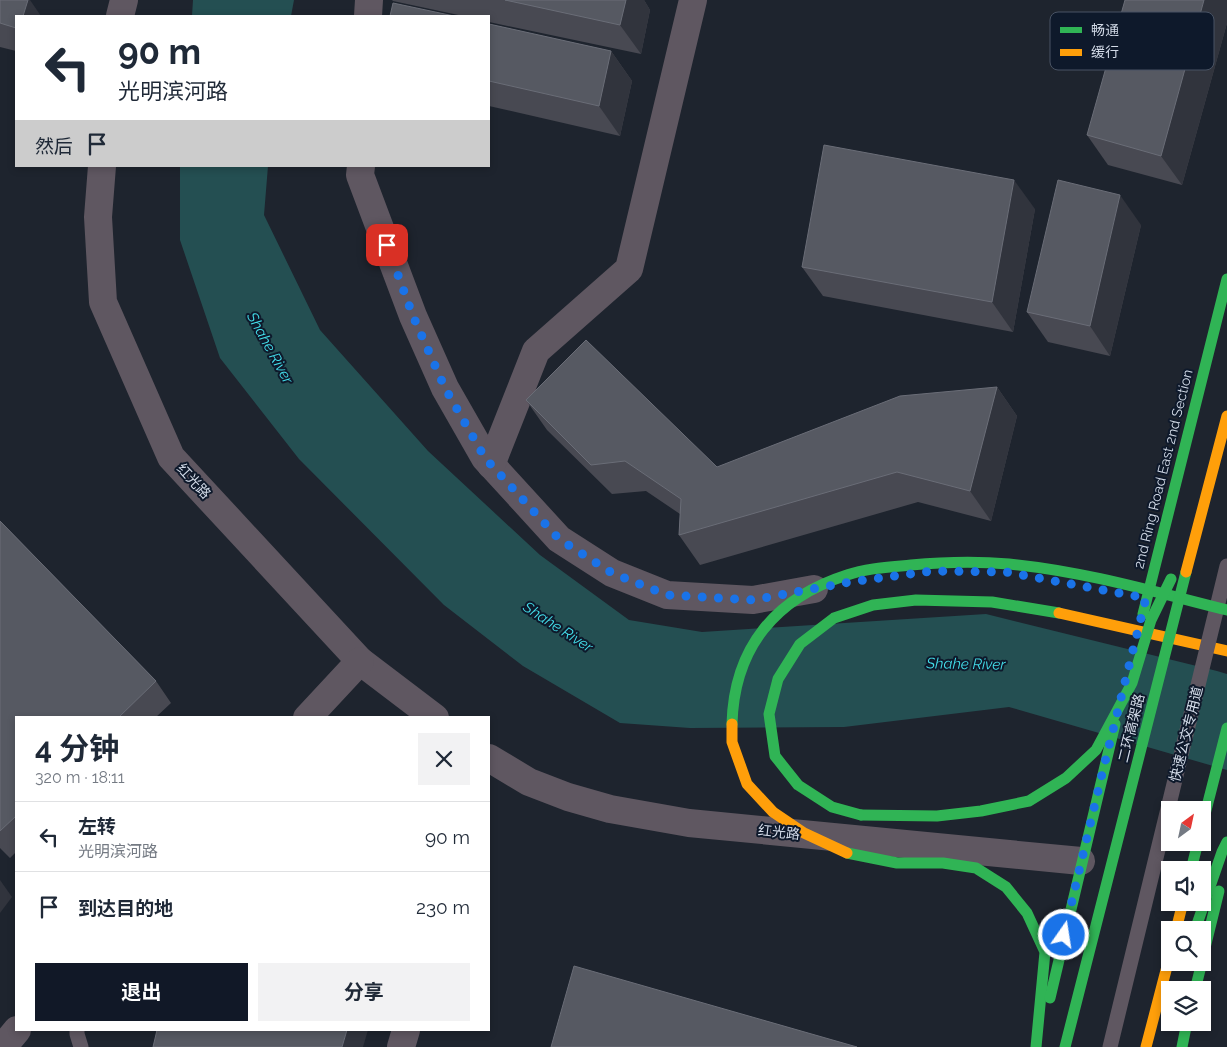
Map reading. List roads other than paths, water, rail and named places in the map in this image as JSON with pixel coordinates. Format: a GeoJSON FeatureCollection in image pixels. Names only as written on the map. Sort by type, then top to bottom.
{"type":"FeatureCollection","features":[{"type":"Feature","properties":{"kind":"main road","name":"2nd Ring Road East 2nd Section"},"geometry":{"type":"LineString","coordinates":[[1037,1047],[1103,770],[1227,278]]}},
{"type":"Feature","properties":{"kind":"main road","name":"二环高架路"},"geometry":{"type":"LineString","coordinates":[[1065,1047],[1227,416]]}},
{"type":"Feature","properties":{"kind":"main road"},"geometry":{"type":"LineString","coordinates":[[1197,528],[1151,620],[1149,629],[1146,638],[1132,683],[1096,750],[1066,778],[1029,801],[981,811],[937,816],[861,815],[832,806],[798,786],[775,756],[769,714],[778,680],[800,644],[834,618],[872,605],[916,600],[992,602],[1073,616],[1140,632],[1150,634],[1179,640],[1227,651]]}},
{"type":"Feature","properties":{"kind":"main road"},"geometry":{"type":"LineString","coordinates":[[1037,1047],[1045,952],[1027,913],[1006,887],[976,868],[943,863],[897,863],[847,853],[804,833],[772,812],[747,784],[732,742],[733,703],[745,659],[769,620],[789,603],[813,588],[849,574],[891,567],[944,562],[1009,564],[1097,578],[1227,610]]}},
{"type":"Feature","properties":{"kind":"main road"},"geometry":{"type":"LineString","coordinates":[[1208,801],[1227,728]]}},
{"type":"Feature","properties":{"kind":"main road"},"geometry":{"type":"LineString","coordinates":[[1198,921],[1227,842]]}},
{"type":"Feature","properties":{"kind":"main road"},"geometry":{"type":"LineString","coordinates":[[1211,925],[1227,859]]}},
{"type":"Feature","properties":{"kind":"main road"},"geometry":{"type":"LineString","coordinates":[[1146,1047],[1166,971]]}},
{"type":"Feature","properties":{"kind":"main road"},"geometry":{"type":"LineString","coordinates":[[1151,1028],[1177,971]]}},
{"type":"Feature","properties":{"kind":"main road"},"geometry":{"type":"LineString","coordinates":[[1182,1047],[1186,1031]]}},
{"type":"Feature","properties":{"kind":"street"},"geometry":{"type":"LineString","coordinates":[[120,15],[124,0]]}},
{"type":"Feature","properties":{"kind":"street"},"geometry":{"type":"LineString","coordinates":[[368,15],[369,0]]}},
{"type":"Feature","properties":{"kind":"street"},"geometry":{"type":"LineString","coordinates":[[491,465],[536,351],[629,269],[693,0]]}},
{"type":"Feature","properties":{"kind":"street","name":"红光路"},"geometry":{"type":"LineString","coordinates":[[102,167],[98,217],[103,302],[171,457],[360,661],[432,716]]}},
{"type":"Feature","properties":{"kind":"street"},"geometry":{"type":"LineString","coordinates":[[361,167],[360,175],[410,307],[445,388],[485,458],[559,539],[612,573],[667,595],[753,600],[850,582],[942,571],[1006,572],[1145,606]]}},
{"type":"Feature","properties":{"kind":"street"},"geometry":{"type":"LineString","coordinates":[[309,716],[360,661]]}},
{"type":"Feature","properties":{"kind":"street","name":"红光路"},"geometry":{"type":"LineString","coordinates":[[490,759],[528,782],[568,797],[610,809],[689,823],[1081,861]]}},
{"type":"Feature","properties":{"kind":"street"},"geometry":{"type":"LineString","coordinates":[[3,1047],[15,1031]]}},
{"type":"Feature","properties":{"kind":"street"},"geometry":{"type":"LineString","coordinates":[[401,1047],[406,1031]]}},
{"type":"Feature","properties":{"kind":"lane","name":"快速公交专用道"},"geometry":{"type":"LineString","coordinates":[[1110,1047],[1227,566]]}},
{"type":"Feature","properties":{"kind":"lane"},"geometry":{"type":"LineString","coordinates":[[77,1031],[81,1047]]}},
{"type":"Feature","properties":{"kind":"water"},"geometry":{"type":"Polygon","coordinates":[[[193,0],[294,0],[291,15],[192,15],[193,0]]]}},
{"type":"Feature","properties":{"kind":"water","name":"Shahe River"},"geometry":{"type":"Polygon","coordinates":[[[180,167],[268,167],[264,215],[320,330],[428,451],[540,555],[629,620],[702,632],[986,614],[1217,671],[1227,674],[1227,770],[1009,707],[844,727],[690,728],[620,723],[523,666],[444,605],[299,459],[220,358],[180,240],[180,167]]]}}]}
